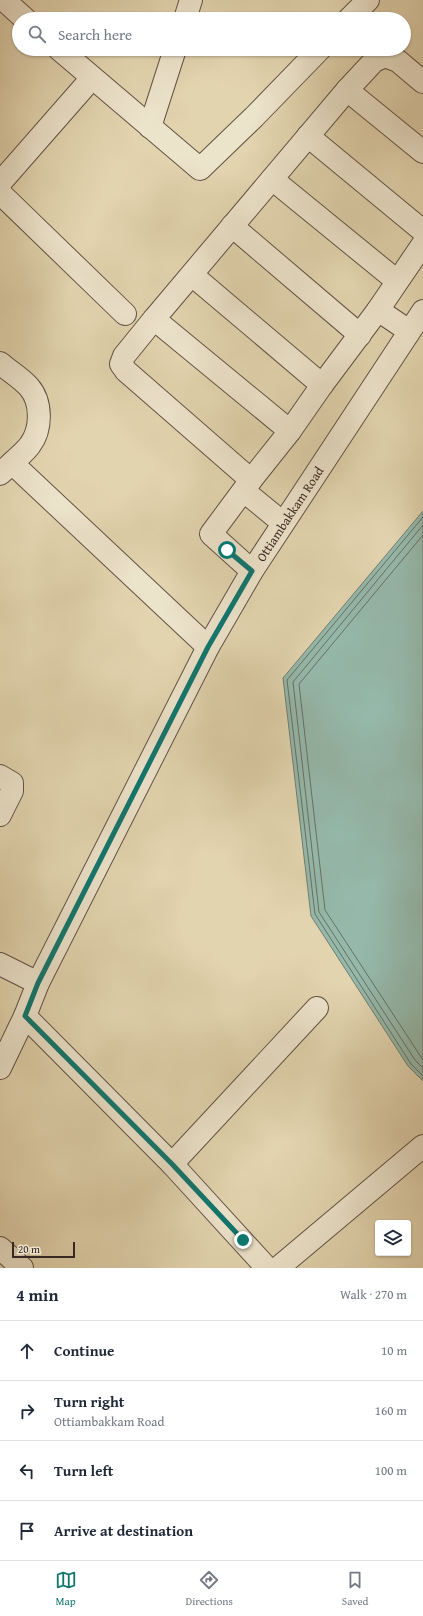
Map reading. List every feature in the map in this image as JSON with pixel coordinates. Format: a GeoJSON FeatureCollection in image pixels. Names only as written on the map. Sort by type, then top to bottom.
{"type":"FeatureCollection","features":[{"type":"Feature","properties":{"kind":"street"},"geometry":{"type":"LineString","coordinates":[[4,0],[17,12]]}},
{"type":"Feature","properties":{"kind":"street"},"geometry":{"type":"LineString","coordinates":[[187,12],[191,0]]}},
{"type":"Feature","properties":{"kind":"street"},"geometry":{"type":"LineString","coordinates":[[356,12],[368,0]]}},
{"type":"Feature","properties":{"kind":"street"},"geometry":{"type":"LineString","coordinates":[[67,56],[200,169],[254,117],[313,56]]}},
{"type":"Feature","properties":{"kind":"street"},"geometry":{"type":"LineString","coordinates":[[150,127],[173,56]]}},
{"type":"Feature","properties":{"kind":"street"},"geometry":{"type":"LineString","coordinates":[[283,523],[247,485],[126,371],[121,364],[124,356],[154,318],[192,275],[347,90],[374,61],[385,56],[398,61],[423,82]]}},
{"type":"Feature","properties":{"kind":"street"},"geometry":{"type":"LineString","coordinates":[[0,183],[92,78]]}},
{"type":"Feature","properties":{"kind":"street"},"geometry":{"type":"LineString","coordinates":[[347,90],[423,152]]}},
{"type":"Feature","properties":{"kind":"street"},"geometry":{"type":"LineString","coordinates":[[308,136],[423,231]]}},
{"type":"Feature","properties":{"kind":"street"},"geometry":{"type":"LineString","coordinates":[[272,179],[397,281]]}},
{"type":"Feature","properties":{"kind":"street"},"geometry":{"type":"LineString","coordinates":[[0,193],[125,314]]}},
{"type":"Feature","properties":{"kind":"street"},"geometry":{"type":"LineString","coordinates":[[232,226],[360,335]]}},
{"type":"Feature","properties":{"kind":"street"},"geometry":{"type":"LineString","coordinates":[[252,571],[211,534],[247,485],[290,431],[378,310],[423,244]]}},
{"type":"Feature","properties":{"kind":"street"},"geometry":{"type":"LineString","coordinates":[[192,275],[322,385]]}},
{"type":"Feature","properties":{"kind":"street"},"geometry":{"type":"LineString","coordinates":[[378,310],[409,331]]}},
{"type":"Feature","properties":{"kind":"street","name":"Ottiambakkam Road"},"geometry":{"type":"LineString","coordinates":[[0,1068],[25,1016],[38,983],[208,647],[252,571],[423,311]]}},
{"type":"Feature","properties":{"kind":"street"},"geometry":{"type":"LineString","coordinates":[[154,318],[290,431]]}},
{"type":"Feature","properties":{"kind":"street"},"geometry":{"type":"LineString","coordinates":[[0,363],[28,386],[37,398],[39,411],[38,426],[30,444],[6,468],[208,647]]}},
{"type":"Feature","properties":{"kind":"street"},"geometry":{"type":"LineString","coordinates":[[0,776],[12,783],[12,791],[0,815]]}},
{"type":"Feature","properties":{"kind":"street"},"geometry":{"type":"LineString","coordinates":[[0,964],[38,983]]}},
{"type":"Feature","properties":{"kind":"street"},"geometry":{"type":"LineString","coordinates":[[172,1164],[317,1008]]}},
{"type":"Feature","properties":{"kind":"street"},"geometry":{"type":"LineString","coordinates":[[25,1016],[172,1164],[267,1268]]}},
{"type":"Feature","properties":{"kind":"street"},"geometry":{"type":"LineString","coordinates":[[278,1268],[423,1146]]}},
{"type":"Feature","properties":{"kind":"street"},"geometry":{"type":"LineString","coordinates":[[0,1248],[18,1267]]}},
{"type":"Feature","properties":{"kind":"water"},"geometry":{"type":"Polygon","coordinates":[[[423,511],[423,1081],[408,1066],[311,916],[283,678],[423,511]]]}},
{"type":"Feature","properties":{"kind":"route"},"geometry":{"type":"LineString","coordinates":[[227,550],[252,571],[208,647],[38,983],[25,1016],[172,1164],[243,1240]]}}]}
